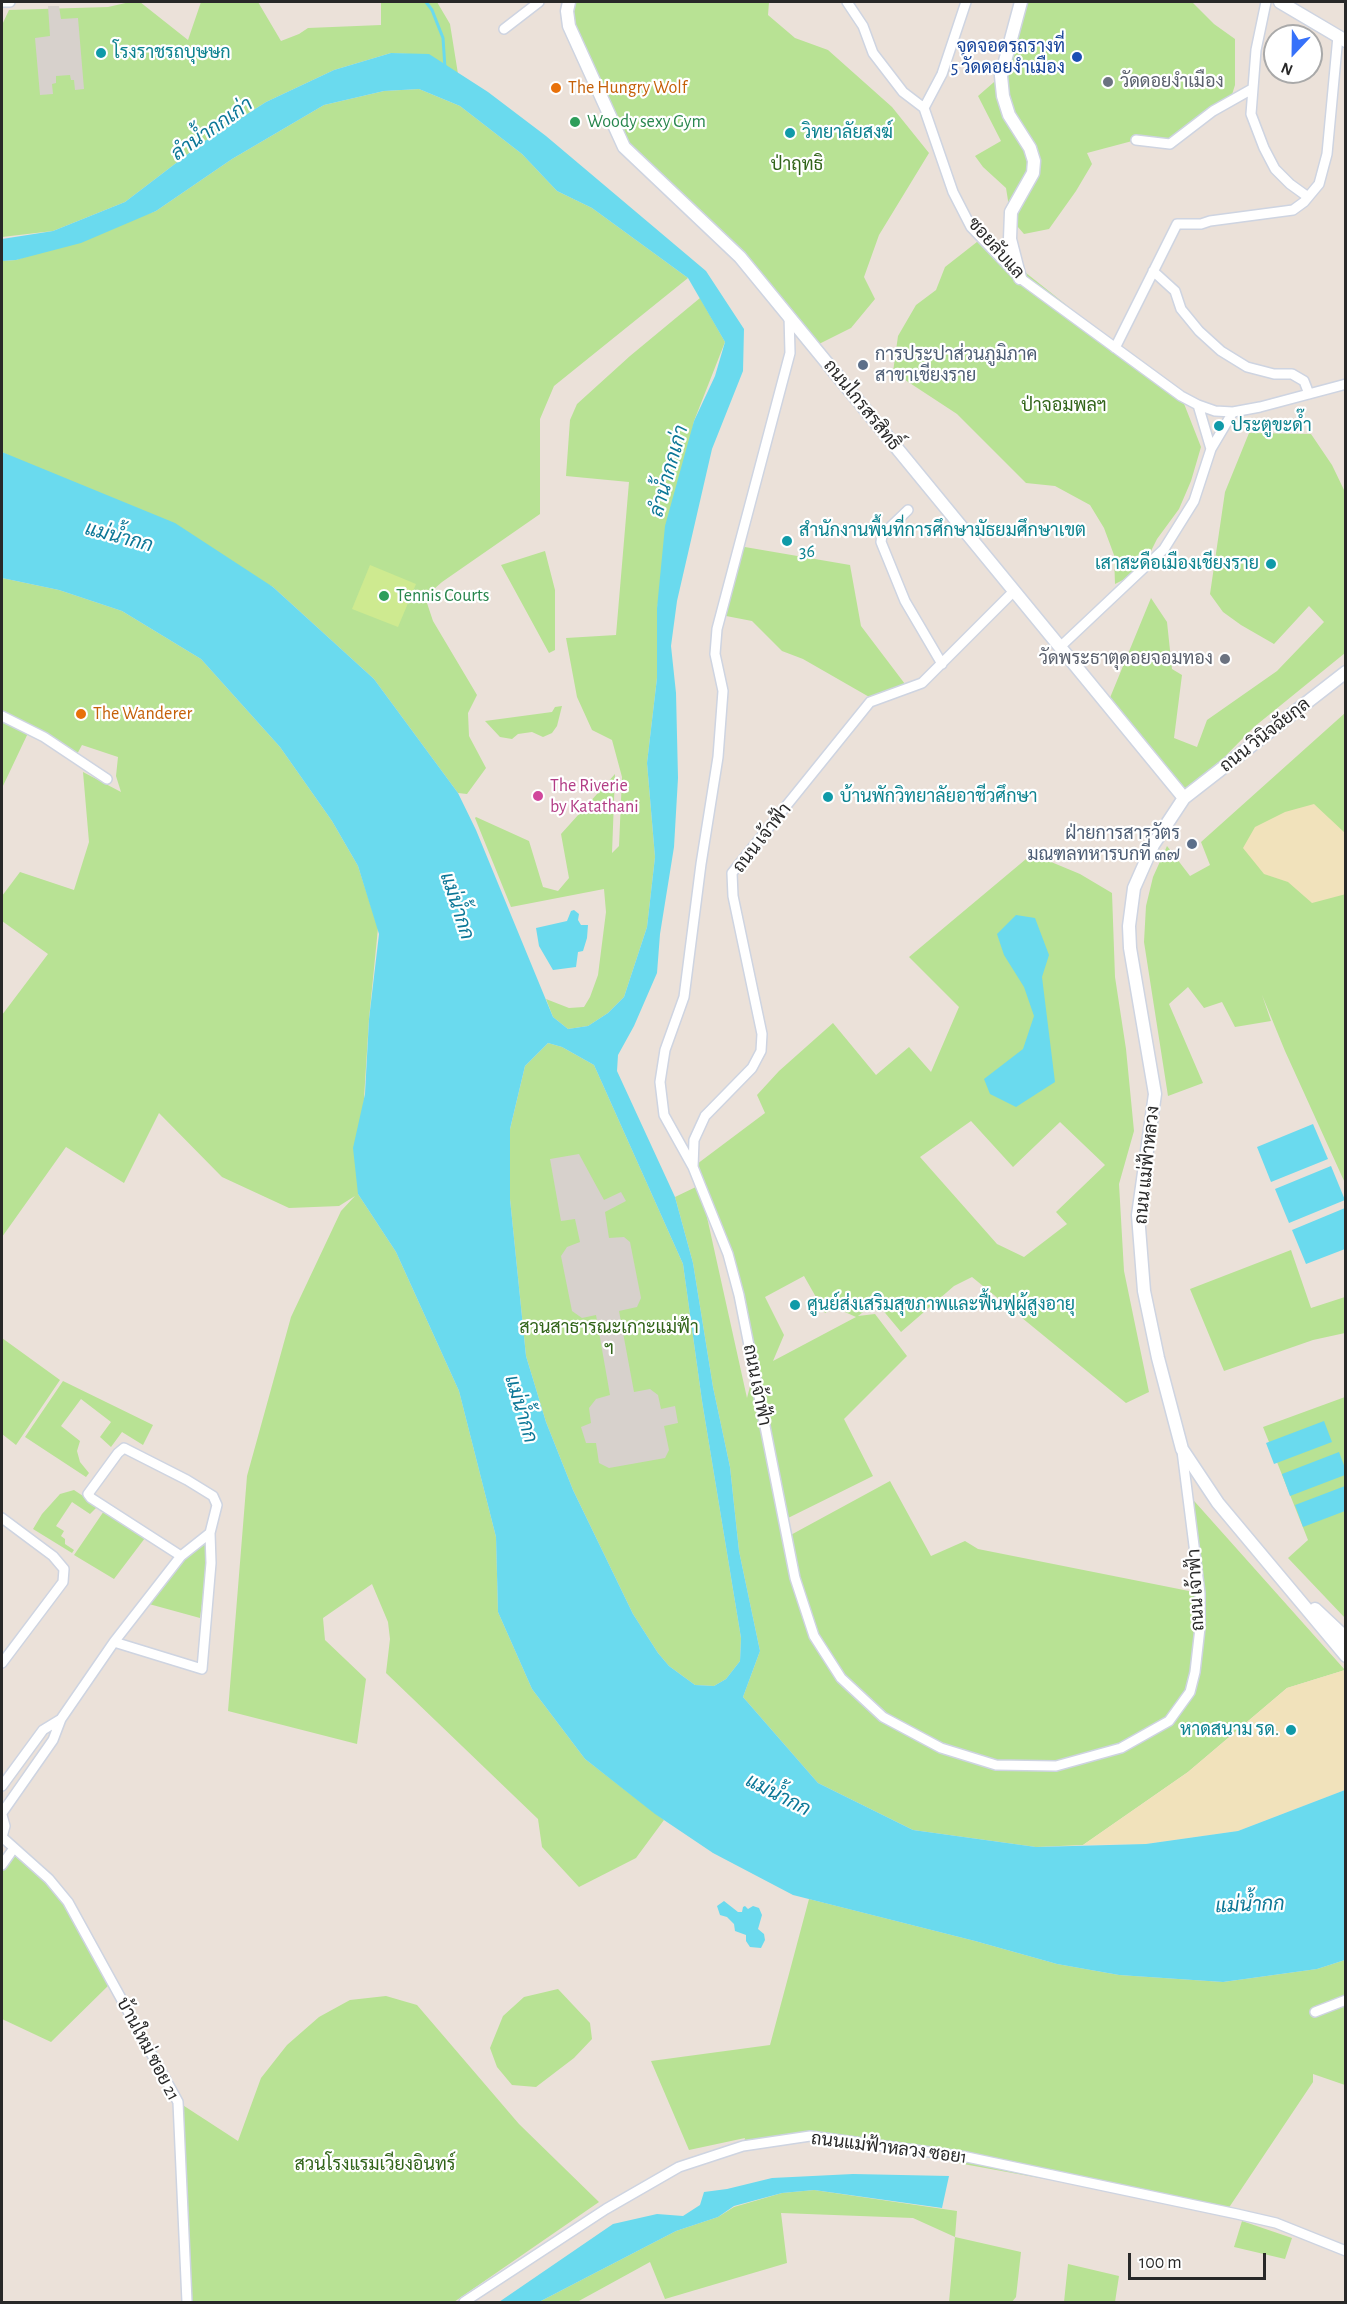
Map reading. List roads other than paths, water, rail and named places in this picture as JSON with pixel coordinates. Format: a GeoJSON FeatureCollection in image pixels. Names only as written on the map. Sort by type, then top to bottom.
{"type":"FeatureCollection","features":[{"type":"Feature","properties":{"kind":"street"},"geometry":{"type":"LineString","coordinates":[[2,2],[10,2]]}},
{"type":"Feature","properties":{"kind":"street"},"geometry":{"type":"LineString","coordinates":[[504,29],[539,2]]}},
{"type":"Feature","properties":{"kind":"street","name":"ถนนไกรสรสิทธิ์"},"geometry":{"type":"LineString","coordinates":[[569,2],[567,11],[569,26],[624,147],[740,257],[1184,798]]}},
{"type":"Feature","properties":{"kind":"street"},"geometry":{"type":"LineString","coordinates":[[847,2],[863,26],[873,53],[903,92],[924,108],[942,74],[966,2]]}},
{"type":"Feature","properties":{"kind":"street"},"geometry":{"type":"LineString","coordinates":[[1020,2],[1001,76],[1003,96],[1009,115],[1030,148],[1034,161],[1033,173],[1011,212],[1011,239],[1020,278]]}},
{"type":"Feature","properties":{"kind":"street"},"geometry":{"type":"LineString","coordinates":[[1266,2],[1256,50],[1251,114],[1275,169],[1308,197]]}},
{"type":"Feature","properties":{"kind":"street"},"geometry":{"type":"LineString","coordinates":[[1115,348],[1177,224],[1201,224],[1293,210],[1308,197],[1318,184],[1327,154],[1342,39],[1280,2]]}},
{"type":"Feature","properties":{"kind":"street"},"geometry":{"type":"LineString","coordinates":[[1136,140],[1170,144],[1213,111],[1252,89]]}},
{"type":"Feature","properties":{"kind":"street","name":"ซอยลับแล"},"geometry":{"type":"LineString","coordinates":[[924,108],[954,192],[971,227],[1020,278],[1181,396],[1215,411],[1233,412]]}},
{"type":"Feature","properties":{"kind":"street"},"geometry":{"type":"LineString","coordinates":[[1154,271],[1175,291],[1181,309],[1199,331],[1221,351],[1247,367],[1274,374],[1292,374],[1304,381],[1309,394]]}},
{"type":"Feature","properties":{"kind":"street"},"geometry":{"type":"LineString","coordinates":[[693,1167],[664,1115],[660,1082],[665,1050],[684,997],[701,864],[718,757],[723,691],[715,654],[717,629],[790,353],[789,315]]}},
{"type":"Feature","properties":{"kind":"street"},"geometry":{"type":"LineString","coordinates":[[1060,647],[1164,549],[1194,501],[1210,449],[1233,412],[1346,384]]}},
{"type":"Feature","properties":{"kind":"street"},"geometry":{"type":"LineString","coordinates":[[1198,405],[1210,449]]}},
{"type":"Feature","properties":{"kind":"street"},"geometry":{"type":"LineString","coordinates":[[908,510],[882,535],[881,542],[905,601],[942,664]]}},
{"type":"Feature","properties":{"kind":"street","name":"ถนน เจ้าฟ้า"},"geometry":{"type":"LineString","coordinates":[[1013,592],[922,683],[870,702],[732,873],[733,896],[762,1034],[761,1051],[752,1068],[705,1116],[694,1140],[693,1167],[729,1254],[795,1578],[814,1636],[841,1678],[883,1717],[941,1748],[996,1765],[1056,1766],[1121,1748],[1169,1721],[1190,1692],[1196,1672],[1200,1628],[1200,1593],[1182,1449]]}},
{"type":"Feature","properties":{"kind":"street","name":"ถนน วินิจฉัยกุล"},"geometry":{"type":"LineString","coordinates":[[1184,798],[1346,672]]}},
{"type":"Feature","properties":{"kind":"street"},"geometry":{"type":"LineString","coordinates":[[2,716],[44,737],[107,779]]}},
{"type":"Feature","properties":{"kind":"street","name":"ถนน แม่ฟ้าหลวง"},"geometry":{"type":"LineString","coordinates":[[1184,798],[1153,845],[1138,877],[1134,888],[1129,926],[1130,948],[1155,1094],[1138,1215],[1144,1291],[1158,1358],[1182,1449],[1218,1503],[1343,1647]]}},
{"type":"Feature","properties":{"kind":"street"},"geometry":{"type":"LineString","coordinates":[[114,1642],[202,1670],[211,1563],[210,1533],[217,1505],[213,1496],[187,1480],[124,1448],[88,1494],[181,1556]]}},
{"type":"Feature","properties":{"kind":"street"},"geometry":{"type":"LineString","coordinates":[[2,1518],[53,1556],[64,1569],[63,1582],[2,1663]]}},
{"type":"Feature","properties":{"kind":"street"},"geometry":{"type":"LineString","coordinates":[[2,1837],[4,1826],[2,1814],[53,1740],[61,1719],[114,1642],[181,1556],[210,1533]]}},
{"type":"Feature","properties":{"kind":"street"},"geometry":{"type":"LineString","coordinates":[[2,1786],[44,1730],[61,1719]]}},
{"type":"Feature","properties":{"kind":"street","name":"บ้านใหม่ ซอย 21"},"geometry":{"type":"LineString","coordinates":[[2,1837],[49,1879],[68,1902],[178,2102],[187,2302]]}},
{"type":"Feature","properties":{"kind":"street"},"geometry":{"type":"LineString","coordinates":[[2,1866],[14,1848]]}},
{"type":"Feature","properties":{"kind":"street"},"geometry":{"type":"LineString","coordinates":[[1315,2012],[1346,2000]]}},
{"type":"Feature","properties":{"kind":"street","name":"ถนนแม่ฟ้าหลวง ซอย1"},"geometry":{"type":"LineString","coordinates":[[464,2302],[606,2209],[680,2167],[743,2146],[810,2136],[967,2157],[1237,2214],[1276,2223],[1346,2251]]}},
{"type":"Feature","properties":{"kind":"water","name":"แม่น้ำกก"},"geometry":{"type":"Polygon","coordinates":[[[391,53],[429,54],[488,92],[546,136],[706,271],[744,329],[743,371],[712,449],[677,601],[671,646],[676,693],[678,778],[674,847],[660,934],[657,973],[634,1026],[618,1055],[617,1071],[675,1197],[693,1263],[713,1387],[730,1467],[739,1551],[760,1651],[743,1697],[818,1783],[913,1830],[1036,1847],[1146,1844],[1238,1831],[1345,1790],[1345,1960],[1317,1969],[1223,1982],[1119,1975],[1057,1964],[793,1895],[713,1853],[655,1814],[585,1759],[532,1689],[498,1612],[496,1537],[459,1391],[396,1252],[358,1194],[353,1148],[365,1094],[369,1019],[379,934],[358,866],[332,821],[280,747],[201,659],[122,611],[59,590],[2,578],[2,452],[175,523],[273,587],[374,679],[458,793],[476,830],[553,1017],[568,1029],[588,1026],[608,1013],[624,997],[647,927],[655,857],[647,763],[657,678],[657,608],[665,526],[694,421],[715,376],[725,342],[688,278],[592,208],[557,191],[522,154],[460,106],[419,89],[384,91],[324,105],[232,159],[156,211],[81,243],[16,260],[2,261],[2,239],[53,231],[125,202],[205,141],[266,102],[334,70],[391,53]],[[548,1043],[525,1066],[510,1129],[510,1199],[526,1356],[546,1422],[573,1490],[633,1614],[669,1666],[695,1685],[714,1686],[726,1679],[740,1661],[741,1638],[702,1401],[683,1264],[594,1065],[562,1047],[548,1043]]]}},
{"type":"Feature","properties":{"kind":"water"},"geometry":{"type":"Polygon","coordinates":[[[574,910],[579,914],[578,920],[581,925],[588,925],[583,951],[578,952],[576,967],[553,970],[539,946],[536,928],[567,921],[571,911],[574,910]]]}},
{"type":"Feature","properties":{"kind":"water"},"geometry":{"type":"Polygon","coordinates":[[[1016,915],[1035,918],[1049,955],[1042,977],[1055,1082],[1016,1107],[990,1094],[984,1079],[1023,1049],[1034,1016],[1024,987],[1004,955],[997,934],[1016,915]]]}},
{"type":"Feature","properties":{"kind":"water"},"geometry":{"type":"Polygon","coordinates":[[[1313,1124],[1328,1159],[1271,1182],[1257,1147],[1313,1124]]]}},
{"type":"Feature","properties":{"kind":"water"},"geometry":{"type":"Polygon","coordinates":[[[1331,1166],[1345,1200],[1289,1223],[1275,1189],[1331,1166]]]}},
{"type":"Feature","properties":{"kind":"water"},"geometry":{"type":"Polygon","coordinates":[[[1345,1208],[1345,1249],[1306,1264],[1292,1230],[1345,1208]]]}},
{"type":"Feature","properties":{"kind":"water"},"geometry":{"type":"Polygon","coordinates":[[[1324,1421],[1332,1442],[1274,1464],[1266,1443],[1324,1421]]]}},
{"type":"Feature","properties":{"kind":"water"},"geometry":{"type":"Polygon","coordinates":[[[1339,1452],[1345,1475],[1290,1496],[1282,1474],[1339,1452]]]}},
{"type":"Feature","properties":{"kind":"water"},"geometry":{"type":"Polygon","coordinates":[[[1345,1486],[1345,1511],[1303,1527],[1295,1505],[1345,1486]]]}},
{"type":"Feature","properties":{"kind":"water"},"geometry":{"type":"Polygon","coordinates":[[[724,1901],[738,1912],[742,1912],[745,1906],[748,1909],[753,1906],[759,1908],[762,1915],[758,1929],[764,1934],[765,1940],[761,1948],[750,1947],[746,1941],[746,1935],[735,1931],[734,1924],[727,1917],[720,1915],[717,1906],[724,1901]]]}},
{"type":"Feature","properties":{"kind":"water"},"geometry":{"type":"Polygon","coordinates":[[[853,2174],[949,2176],[942,2208],[814,2190],[782,2193],[734,2206],[718,2217],[676,2231],[539,2302],[499,2302],[613,2224],[657,2214],[683,2216],[700,2205],[704,2192],[772,2178],[853,2174]]]}},
{"type":"Feature","properties":{"kind":"waterway","name":"ลำน้ำกกเก่า"},"geometry":{"type":"LineString","coordinates":[[426,2],[432,10],[443,38],[445,68]]}},
{"type":"Feature","properties":{"kind":"place","name":"โรงราชรถบุษษก"},"geometry":{"type":"Point","coordinates":[101,53]}},
{"type":"Feature","properties":{"kind":"place","name":"จุดจอดรถรางที่ 5 วัดดอยงำเมือง"},"geometry":{"type":"Point","coordinates":[1077,57]}},
{"type":"Feature","properties":{"kind":"place","name":"วัดดอยงำเมือง"},"geometry":{"type":"Point","coordinates":[1108,82]}},
{"type":"Feature","properties":{"kind":"place","name":"The Hungry Wolf"},"geometry":{"type":"Point","coordinates":[556,88]}},
{"type":"Feature","properties":{"kind":"place","name":"Woody sexy Gym"},"geometry":{"type":"Point","coordinates":[575,122]}},
{"type":"Feature","properties":{"kind":"place","name":"วิทยาลัยสงฆ์"},"geometry":{"type":"Point","coordinates":[790,133]}},
{"type":"Feature","properties":{"kind":"place","name":"การประปาส่วนภูมิภาค สาขาเชียงราย"},"geometry":{"type":"Point","coordinates":[863,365]}},
{"type":"Feature","properties":{"kind":"place","name":"ประตูขะด๊ำ"},"geometry":{"type":"Point","coordinates":[1219,426]}},
{"type":"Feature","properties":{"kind":"place","name":"สำนักงานพื้นที่การศึกษามัธยมศึกษาเขต 36"},"geometry":{"type":"Point","coordinates":[787,541]}},
{"type":"Feature","properties":{"kind":"place","name":"เสาสะดือเมืองเชียงราย"},"geometry":{"type":"Point","coordinates":[1271,564]}},
{"type":"Feature","properties":{"kind":"place","name":"Tennis Courts"},"geometry":{"type":"Point","coordinates":[384,596]}},
{"type":"Feature","properties":{"kind":"place","name":"วัดพระธาตุดอยจอมทอง"},"geometry":{"type":"Point","coordinates":[1225,659]}},
{"type":"Feature","properties":{"kind":"place","name":"The Wanderer"},"geometry":{"type":"Point","coordinates":[81,714]}},
{"type":"Feature","properties":{"kind":"place","name":"The Riverie by Katathani"},"geometry":{"type":"Point","coordinates":[538,796]}},
{"type":"Feature","properties":{"kind":"place","name":"บ้านพักวิทยาลัยอาชีวศึกษา"},"geometry":{"type":"Point","coordinates":[828,797]}},
{"type":"Feature","properties":{"kind":"place","name":"ฝ่ายการสารวัตร มณฑลทหารบกที่ ๓๗"},"geometry":{"type":"Point","coordinates":[1192,844]}},
{"type":"Feature","properties":{"kind":"place","name":"ศูนย์ส่งเสริมสุขภาพและฟื้นฟูผู้สูงอายุ"},"geometry":{"type":"Point","coordinates":[795,1305]}},
{"type":"Feature","properties":{"kind":"place","name":"หาดสนาม รด."},"geometry":{"type":"Point","coordinates":[1291,1730]}},
{"type":"Feature","properties":{"kind":"park label","name":"ป่าฤทธิ"},"geometry":{"type":"Point","coordinates":[797,165]}},
{"type":"Feature","properties":{"kind":"park label","name":"ป่าจอมพลฯ"},"geometry":{"type":"Point","coordinates":[1064,406]}},
{"type":"Feature","properties":{"kind":"park label","name":"สวนสาธารณะเกาะแม่ฟ้า ฯ"},"geometry":{"type":"Point","coordinates":[609,1338]}},
{"type":"Feature","properties":{"kind":"park label","name":"สวนโรงแรมเวียงอินทร์"},"geometry":{"type":"Point","coordinates":[375,2165]}}]}
